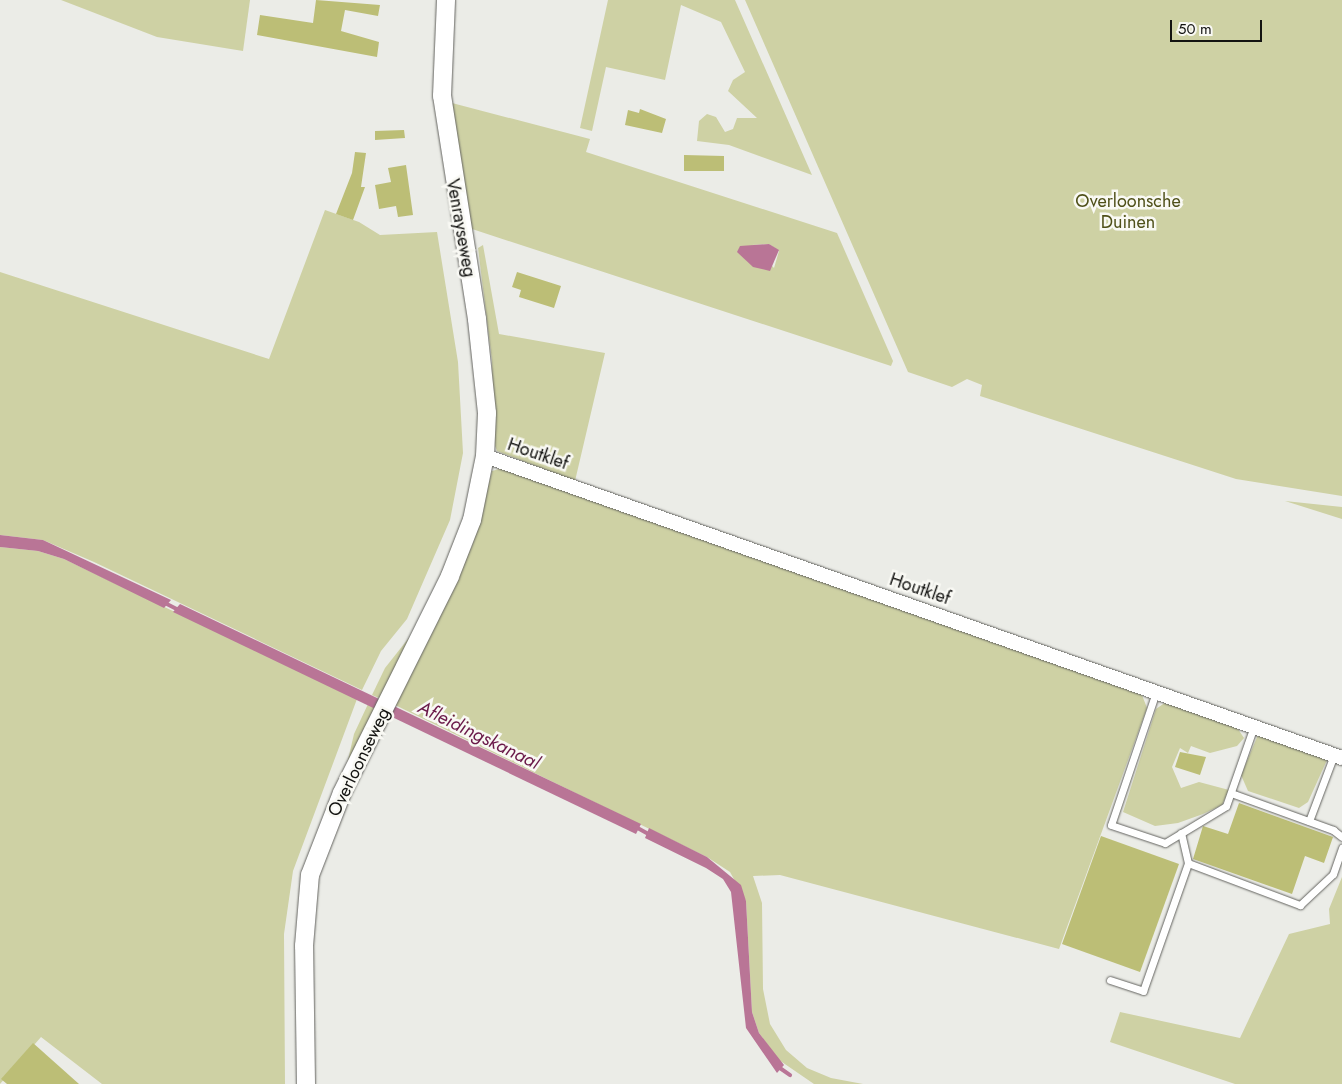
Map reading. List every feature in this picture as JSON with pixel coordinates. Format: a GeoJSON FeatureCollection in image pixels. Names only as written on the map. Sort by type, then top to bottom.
{"type":"FeatureCollection","features":[{"type":"Feature","properties":{"kind":"street","name":"Venrayseweg"},"geometry":{"type":"LineString","coordinates":[[446,0],[442,96],[477,319],[487,413],[485,456]]}},
{"type":"Feature","properties":{"kind":"street","name":"Overloonseweg"},"geometry":{"type":"LineString","coordinates":[[306,1084],[304,946],[310,875],[339,800],[450,576],[472,520],[485,456]]}},
{"type":"Feature","properties":{"kind":"street","name":"Houtklef"},"geometry":{"type":"LineString","coordinates":[[485,456],[1338,756]]}},
{"type":"Feature","properties":{"kind":"lane"},"geometry":{"type":"LineString","coordinates":[[1156,692],[1111,825],[1165,843],[1226,806],[1254,726]]}},
{"type":"Feature","properties":{"kind":"lane"},"geometry":{"type":"LineString","coordinates":[[1308,821],[1338,756]]}},
{"type":"Feature","properties":{"kind":"lane"},"geometry":{"type":"LineString","coordinates":[[1231,793],[1308,821],[1342,838]]}},
{"type":"Feature","properties":{"kind":"lane"},"geometry":{"type":"LineString","coordinates":[[1110,980],[1143,991],[1188,863],[1181,833]]}},
{"type":"Feature","properties":{"kind":"lane"},"geometry":{"type":"LineString","coordinates":[[1188,863],[1300,905],[1333,874],[1342,848]]}},
{"type":"Feature","properties":{"kind":"green space"},"geometry":{"type":"Polygon","coordinates":[[[61,0],[250,0],[243,51],[157,37],[61,0]]]}},
{"type":"Feature","properties":{"kind":"green space"},"geometry":{"type":"Polygon","coordinates":[[[608,0],[735,0],[812,175],[729,145],[697,141],[699,121],[707,114],[716,117],[725,132],[733,129],[737,118],[757,118],[728,91],[733,80],[745,72],[721,22],[681,5],[665,80],[606,67],[592,131],[580,128],[608,0]]]}},
{"type":"Feature","properties":{"kind":"green space","name":"Overloonsche Duinen"},"geometry":{"type":"Polygon","coordinates":[[[745,0],[1342,0],[1342,496],[1236,479],[980,396],[982,385],[967,379],[952,387],[908,372],[745,0]]]}},
{"type":"Feature","properties":{"kind":"green space"},"geometry":{"type":"Polygon","coordinates":[[[452,103],[590,139],[586,152],[837,233],[893,361],[891,366],[466,227],[447,104],[452,103]],[[769,244],[752,245],[774,268],[779,251],[769,244]]]}},
{"type":"Feature","properties":{"kind":"green space"},"geometry":{"type":"Polygon","coordinates":[[[325,210],[359,222],[380,235],[437,232],[458,362],[463,453],[450,520],[407,619],[381,651],[362,690],[94,562],[43,540],[0,535],[0,272],[269,359],[325,210]]]}},
{"type":"Feature","properties":{"kind":"green space"},"geometry":{"type":"Polygon","coordinates":[[[483,245],[499,334],[605,353],[575,481],[497,451],[493,441],[492,361],[478,248],[483,245]]]}},
{"type":"Feature","properties":{"kind":"green space"},"geometry":{"type":"Polygon","coordinates":[[[506,467],[785,563],[1142,695],[1147,708],[1059,949],[780,875],[753,876],[762,903],[763,989],[770,1024],[786,1050],[807,1068],[831,1078],[863,1084],[814,1084],[779,1060],[759,1033],[752,1012],[746,901],[730,872],[707,857],[395,705],[472,546],[492,471],[506,467]]]}},
{"type":"Feature","properties":{"kind":"green space"},"geometry":{"type":"Polygon","coordinates":[[[1285,501],[1342,507],[1342,519],[1285,501]]]}},
{"type":"Feature","properties":{"kind":"green space"},"geometry":{"type":"Polygon","coordinates":[[[0,547],[38,551],[64,559],[357,699],[293,871],[284,934],[285,1084],[102,1084],[41,1037],[0,1084],[0,547]]]}},
{"type":"Feature","properties":{"kind":"green space"},"geometry":{"type":"Polygon","coordinates":[[[419,625],[381,699],[372,695],[385,668],[419,625]]]}},
{"type":"Feature","properties":{"kind":"green space"},"geometry":{"type":"Polygon","coordinates":[[[1166,702],[1226,722],[1238,729],[1244,738],[1237,746],[1210,753],[1191,746],[1188,753],[1180,748],[1172,767],[1181,788],[1199,782],[1229,790],[1222,805],[1178,823],[1155,826],[1123,812],[1156,709],[1166,702]]]}},
{"type":"Feature","properties":{"kind":"green space"},"geometry":{"type":"Polygon","coordinates":[[[368,704],[376,708],[347,764],[354,734],[368,704]]]}},
{"type":"Feature","properties":{"kind":"green space"},"geometry":{"type":"Polygon","coordinates":[[[1258,735],[1327,760],[1308,802],[1299,808],[1248,791],[1241,775],[1258,735]]]}},
{"type":"Feature","properties":{"kind":"green space"},"geometry":{"type":"Polygon","coordinates":[[[1342,877],[1342,1084],[1235,1084],[1110,1042],[1120,1012],[1240,1038],[1289,934],[1330,924],[1329,909],[1342,877]]]}},
{"type":"Feature","properties":{"kind":"shaded area"},"geometry":{"type":"Polygon","coordinates":[[[769,244],[779,250],[770,271],[753,267],[737,252],[740,246],[769,244]]]}},
{"type":"Feature","properties":{"kind":"shaded area"},"geometry":{"type":"Polygon","coordinates":[[[0,535],[43,540],[171,600],[164,608],[64,559],[38,551],[0,547],[0,535]]]}},
{"type":"Feature","properties":{"kind":"shaded area"},"geometry":{"type":"Polygon","coordinates":[[[180,604],[641,824],[636,834],[173,612],[180,604]]]}},
{"type":"Feature","properties":{"kind":"shaded area"},"geometry":{"type":"Polygon","coordinates":[[[649,828],[707,857],[741,885],[746,901],[752,1012],[759,1033],[784,1065],[777,1073],[746,1028],[731,892],[723,879],[706,868],[645,838],[649,828]]]}},
{"type":"Feature","properties":{"kind":"building"},"geometry":{"type":"Polygon","coordinates":[[[316,0],[380,5],[378,16],[345,10],[341,31],[379,42],[377,57],[257,35],[260,15],[313,23],[316,0]]]}},
{"type":"Feature","properties":{"kind":"building"},"geometry":{"type":"Polygon","coordinates":[[[640,109],[666,119],[662,133],[625,125],[628,110],[639,113],[640,109]]]}},
{"type":"Feature","properties":{"kind":"building"},"geometry":{"type":"Polygon","coordinates":[[[404,130],[405,138],[375,140],[375,131],[404,130]]]}},
{"type":"Feature","properties":{"kind":"building"},"geometry":{"type":"Polygon","coordinates":[[[355,152],[366,153],[361,187],[365,187],[353,220],[336,214],[352,173],[355,152]]]}},
{"type":"Feature","properties":{"kind":"building"},"geometry":{"type":"Polygon","coordinates":[[[684,155],[724,156],[724,171],[684,171],[684,155]]]}},
{"type":"Feature","properties":{"kind":"building"},"geometry":{"type":"Polygon","coordinates":[[[406,165],[413,215],[398,217],[396,206],[379,209],[375,185],[391,182],[388,168],[406,165]]]}},
{"type":"Feature","properties":{"kind":"building"},"geometry":{"type":"Polygon","coordinates":[[[517,272],[561,286],[554,308],[519,297],[521,290],[512,287],[517,272]]]}},
{"type":"Feature","properties":{"kind":"building"},"geometry":{"type":"Polygon","coordinates":[[[1180,752],[1206,757],[1200,775],[1175,767],[1180,752]]]}},
{"type":"Feature","properties":{"kind":"building"},"geometry":{"type":"Polygon","coordinates":[[[1239,803],[1333,837],[1324,863],[1305,856],[1292,894],[1193,859],[1203,826],[1228,834],[1239,803]]]}},
{"type":"Feature","properties":{"kind":"building"},"geometry":{"type":"Polygon","coordinates":[[[1101,836],[1179,864],[1140,972],[1062,944],[1101,836]]]}},
{"type":"Feature","properties":{"kind":"building"},"geometry":{"type":"Polygon","coordinates":[[[33,1043],[79,1084],[7,1084],[1,1079],[33,1043]]]}},
{"type":"Feature","properties":{"kind":"waterway","name":"Afleidingskanaal"},"geometry":{"type":"LineString","coordinates":[[163,602],[179,610]]}},
{"type":"Feature","properties":{"kind":"waterway","name":"Afleidingskanaal"},"geometry":{"type":"LineString","coordinates":[[634,826],[650,835]]}},
{"type":"Feature","properties":{"kind":"waterway","name":"Afleidingskanaal"},"geometry":{"type":"LineString","coordinates":[[777,1066],[790,1075]]}}]}
